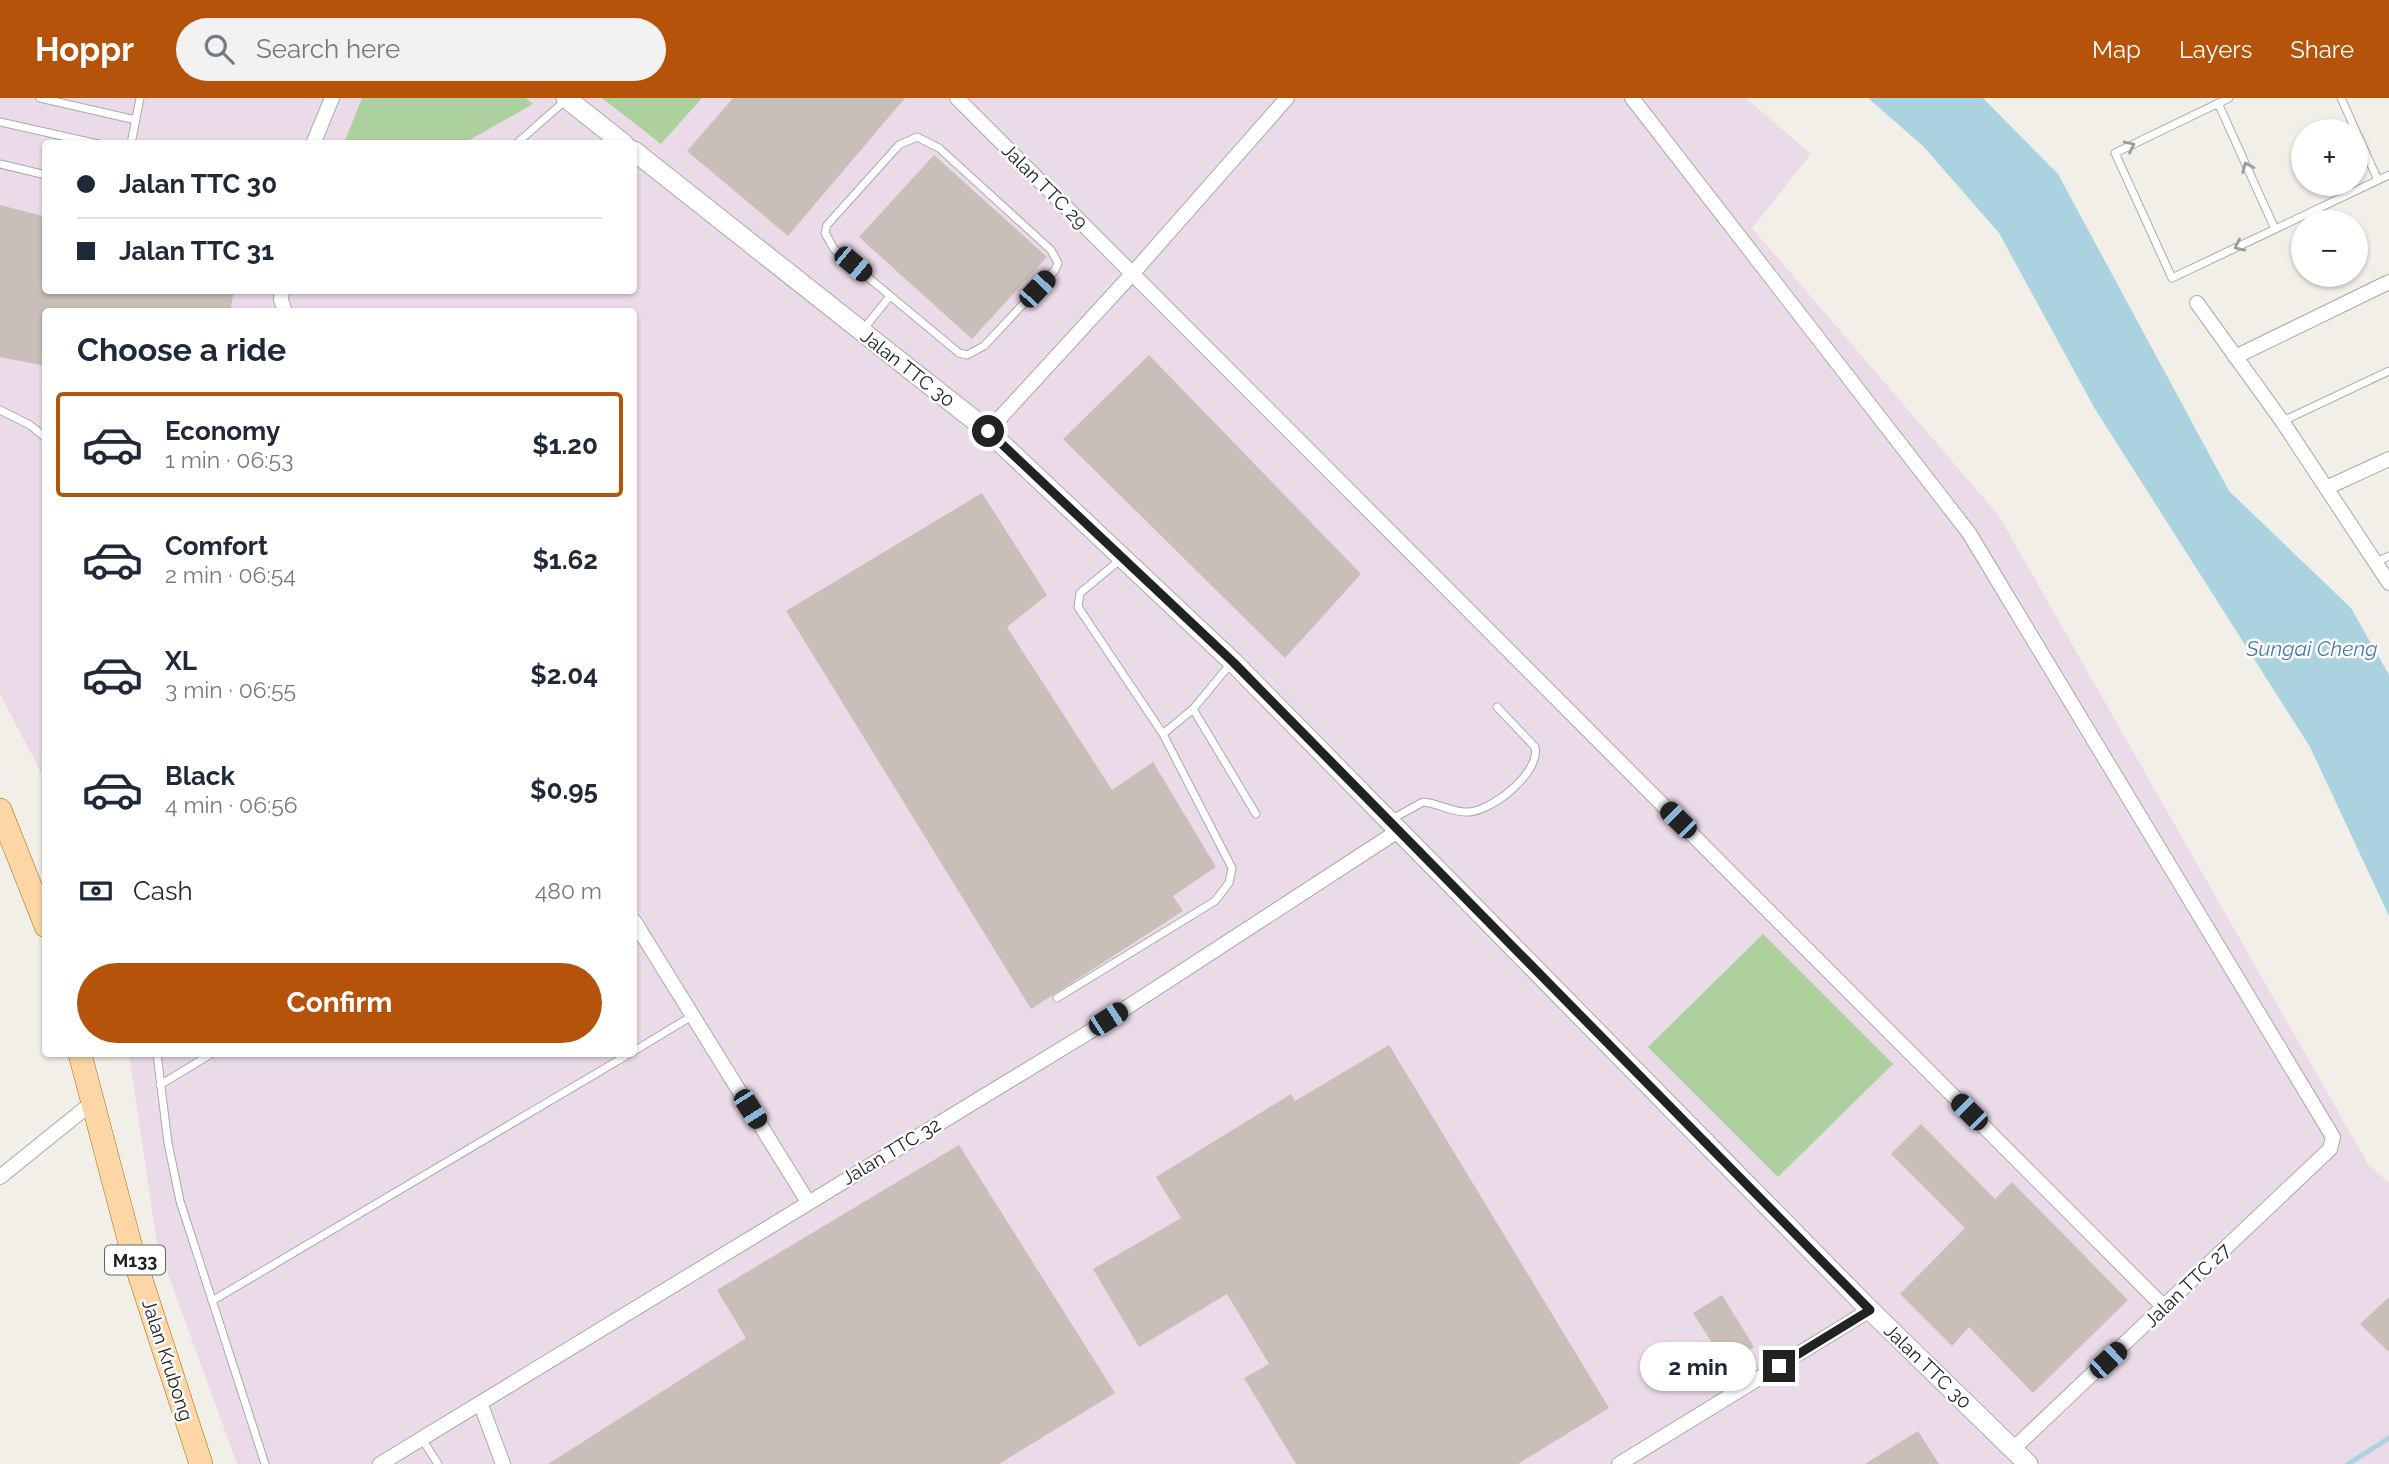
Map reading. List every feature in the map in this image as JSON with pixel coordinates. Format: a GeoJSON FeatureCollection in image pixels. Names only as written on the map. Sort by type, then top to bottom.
{"type":"FeatureCollection","features":[{"type":"Feature","properties":{"kind":"main road"},"geometry":{"type":"LineString","coordinates":[[0,810],[42,916]]}},
{"type":"Feature","properties":{"kind":"main road","name":"Jalan Krubong"},"geometry":{"type":"LineString","coordinates":[[81,1057],[133,1255],[201,1464]]}},
{"type":"Feature","properties":{"kind":"street"},"geometry":{"type":"LineString","coordinates":[[315,140],[332,98]]}},
{"type":"Feature","properties":{"kind":"street"},"geometry":{"type":"LineString","coordinates":[[567,98],[619,140]]}},
{"type":"Feature","properties":{"kind":"street","name":"Jalan TTC 29"},"geometry":{"type":"LineString","coordinates":[[957,98],[2164,1307]]}},
{"type":"Feature","properties":{"kind":"street"},"geometry":{"type":"LineString","coordinates":[[988,431],[1133,274],[1287,98]]}},
{"type":"Feature","properties":{"kind":"street","name":"Jalan TTC 27"},"geometry":{"type":"LineString","coordinates":[[1633,98],[1969,533],[2333,1137],[2330,1149],[2013,1449]]}},
{"type":"Feature","properties":{"kind":"street","name":"Jalan TTC 30"},"geometry":{"type":"LineString","coordinates":[[637,153],[988,431],[1123,558],[1233,662],[1870,1310],[2028,1464]]}},
{"type":"Feature","properties":{"kind":"street"},"geometry":{"type":"LineString","coordinates":[[2235,357],[2389,282]]}},
{"type":"Feature","properties":{"kind":"street"},"geometry":{"type":"LineString","coordinates":[[2197,303],[2282,421],[2326,488],[2382,559],[2389,583]]}},
{"type":"Feature","properties":{"kind":"street"},"geometry":{"type":"LineString","coordinates":[[2326,488],[2389,459]]}},
{"type":"Feature","properties":{"kind":"street","name":"Jalan TTC 32"},"geometry":{"type":"LineString","coordinates":[[380,1464],[481,1405],[808,1202],[1086,1034],[1393,826]]}},
{"type":"Feature","properties":{"kind":"street"},"geometry":{"type":"LineString","coordinates":[[637,925],[808,1202]]}},
{"type":"Feature","properties":{"kind":"street"},"geometry":{"type":"LineString","coordinates":[[0,1177],[93,1102]]}},
{"type":"Feature","properties":{"kind":"street"},"geometry":{"type":"LineString","coordinates":[[1619,1464],[1870,1310]]}},
{"type":"Feature","properties":{"kind":"street"},"geometry":{"type":"LineString","coordinates":[[481,1405],[503,1464]]}},
{"type":"Feature","properties":{"kind":"lane"},"geometry":{"type":"LineString","coordinates":[[40,98],[136,120]]}},
{"type":"Feature","properties":{"kind":"lane"},"geometry":{"type":"LineString","coordinates":[[132,140],[140,98]]}},
{"type":"Feature","properties":{"kind":"lane"},"geometry":{"type":"LineString","coordinates":[[520,140],[567,98]]}},
{"type":"Feature","properties":{"kind":"lane"},"geometry":{"type":"LineString","coordinates":[[2229,98],[2115,153],[2172,278],[2389,175]]}},
{"type":"Feature","properties":{"kind":"lane"},"geometry":{"type":"LineString","coordinates":[[2341,98],[2378,180]]}},
{"type":"Feature","properties":{"kind":"lane"},"geometry":{"type":"LineString","coordinates":[[2218,103],[2275,229]]}},
{"type":"Feature","properties":{"kind":"lane"},"geometry":{"type":"LineString","coordinates":[[0,122],[80,140]]}},
{"type":"Feature","properties":{"kind":"lane"},"geometry":{"type":"LineString","coordinates":[[917,137],[939,148],[1051,250],[1058,263],[1055,270],[984,346],[967,355],[960,353],[890,296],[834,249],[825,233],[827,225],[899,145],[917,137]]}},
{"type":"Feature","properties":{"kind":"lane"},"geometry":{"type":"LineString","coordinates":[[0,164],[42,174]]}},
{"type":"Feature","properties":{"kind":"lane"},"geometry":{"type":"LineString","coordinates":[[862,331],[890,296]]}},
{"type":"Feature","properties":{"kind":"lane"},"geometry":{"type":"LineString","coordinates":[[2282,421],[2389,371]]}},
{"type":"Feature","properties":{"kind":"lane"},"geometry":{"type":"LineString","coordinates":[[0,410],[30,425],[42,435]]}},
{"type":"Feature","properties":{"kind":"lane"},"geometry":{"type":"LineString","coordinates":[[1057,998],[1215,901],[1229,883],[1232,868],[1163,734],[1077,607],[1080,593],[1123,558]]}},
{"type":"Feature","properties":{"kind":"lane"},"geometry":{"type":"LineString","coordinates":[[1163,734],[1193,709],[1233,662]]}},
{"type":"Feature","properties":{"kind":"lane"},"geometry":{"type":"LineString","coordinates":[[1393,826],[1423,802],[1464,813],[1483,811],[1518,782],[1534,762],[1535,747],[1497,707]]}},
{"type":"Feature","properties":{"kind":"lane"},"geometry":{"type":"LineString","coordinates":[[1193,709],[1256,814]]}},
{"type":"Feature","properties":{"kind":"lane"},"geometry":{"type":"LineString","coordinates":[[637,1048],[692,1016]]}},
{"type":"Feature","properties":{"kind":"lane"},"geometry":{"type":"LineString","coordinates":[[157,1057],[180,1201],[265,1464]]}},
{"type":"Feature","properties":{"kind":"lane"},"geometry":{"type":"LineString","coordinates":[[160,1085],[206,1057]]}},
{"type":"Feature","properties":{"kind":"lane"},"geometry":{"type":"LineString","coordinates":[[212,1301],[623,1057]]}},
{"type":"Feature","properties":{"kind":"lane"},"geometry":{"type":"LineString","coordinates":[[422,1439],[438,1464]]}},
{"type":"Feature","properties":{"kind":"shaded area"},"geometry":{"type":"Polygon","coordinates":[[[0,98],[1746,98],[1811,154],[1752,228],[1999,516],[2368,1164],[2389,1183],[2389,1464],[237,1464],[157,1244],[129,1057],[637,1057],[637,308],[42,308],[42,774],[0,694],[0,98]]]}},
{"type":"Feature","properties":{"kind":"green space"},"geometry":{"type":"Polygon","coordinates":[[[362,98],[526,98],[533,104],[469,140],[345,140],[362,98]]]}},
{"type":"Feature","properties":{"kind":"green space"},"geometry":{"type":"Polygon","coordinates":[[[602,98],[702,98],[661,144],[602,98]]]}},
{"type":"Feature","properties":{"kind":"green space"},"geometry":{"type":"Polygon","coordinates":[[[1763,934],[1893,1064],[1778,1177],[1648,1047],[1763,934]]]}},
{"type":"Feature","properties":{"kind":"water","name":"Sungai Cheng"},"geometry":{"type":"Polygon","coordinates":[[[1868,98],[1983,98],[2058,174],[2229,491],[2351,608],[2389,675],[2389,916],[2310,747],[2095,409],[1999,233],[1924,147],[1868,98]]]}},
{"type":"Feature","properties":{"kind":"building"},"geometry":{"type":"Polygon","coordinates":[[[733,98],[905,98],[788,236],[687,151],[733,98]]]}},
{"type":"Feature","properties":{"kind":"building"},"geometry":{"type":"Polygon","coordinates":[[[934,155],[1047,257],[972,339],[859,237],[934,155]]]}},
{"type":"Feature","properties":{"kind":"building"},"geometry":{"type":"Polygon","coordinates":[[[0,205],[42,216],[42,294],[233,294],[231,308],[42,308],[42,365],[0,357],[0,205]]]}},
{"type":"Feature","properties":{"kind":"building"},"geometry":{"type":"Polygon","coordinates":[[[1149,355],[1361,574],[1285,658],[1063,439],[1149,355]]]}},
{"type":"Feature","properties":{"kind":"building"},"geometry":{"type":"Polygon","coordinates":[[[982,493],[1047,595],[1007,627],[1112,790],[1153,762],[1216,867],[1173,896],[1183,911],[1031,1009],[786,611],[982,493]]]}},
{"type":"Feature","properties":{"kind":"building"},"geometry":{"type":"Polygon","coordinates":[[[1389,1045],[1609,1408],[1518,1464],[1296,1464],[1244,1378],[1269,1364],[1227,1294],[1139,1347],[1093,1269],[1181,1218],[1156,1177],[1291,1094],[1295,1101],[1389,1045]]]}},
{"type":"Feature","properties":{"kind":"building"},"geometry":{"type":"Polygon","coordinates":[[[1921,1124],[1995,1199],[2012,1182],[2128,1300],[2033,1393],[1969,1327],[1952,1346],[1900,1294],[1965,1228],[1891,1154],[1921,1124]]]}},
{"type":"Feature","properties":{"kind":"building"},"geometry":{"type":"Polygon","coordinates":[[[959,1145],[1115,1393],[999,1464],[548,1464],[746,1338],[717,1290],[959,1145]]]}},
{"type":"Feature","properties":{"kind":"building"},"geometry":{"type":"Polygon","coordinates":[[[1722,1295],[1754,1347],[1726,1365],[1693,1313],[1722,1295]]]}},
{"type":"Feature","properties":{"kind":"building"},"geometry":{"type":"Polygon","coordinates":[[[2389,1297],[2389,1352],[2360,1324],[2389,1297]]]}},
{"type":"Feature","properties":{"kind":"building"},"geometry":{"type":"Polygon","coordinates":[[[1918,1431],[1939,1464],[1865,1464],[1918,1431]]]}},
{"type":"Feature","properties":{"kind":"waterway"},"geometry":{"type":"LineString","coordinates":[[2348,1464],[2389,1438]]}},
{"type":"Feature","properties":{"kind":"route"},"geometry":{"type":"LineString","coordinates":[[988,431],[1233,662],[1870,1310],[1779,1366]]}}]}
